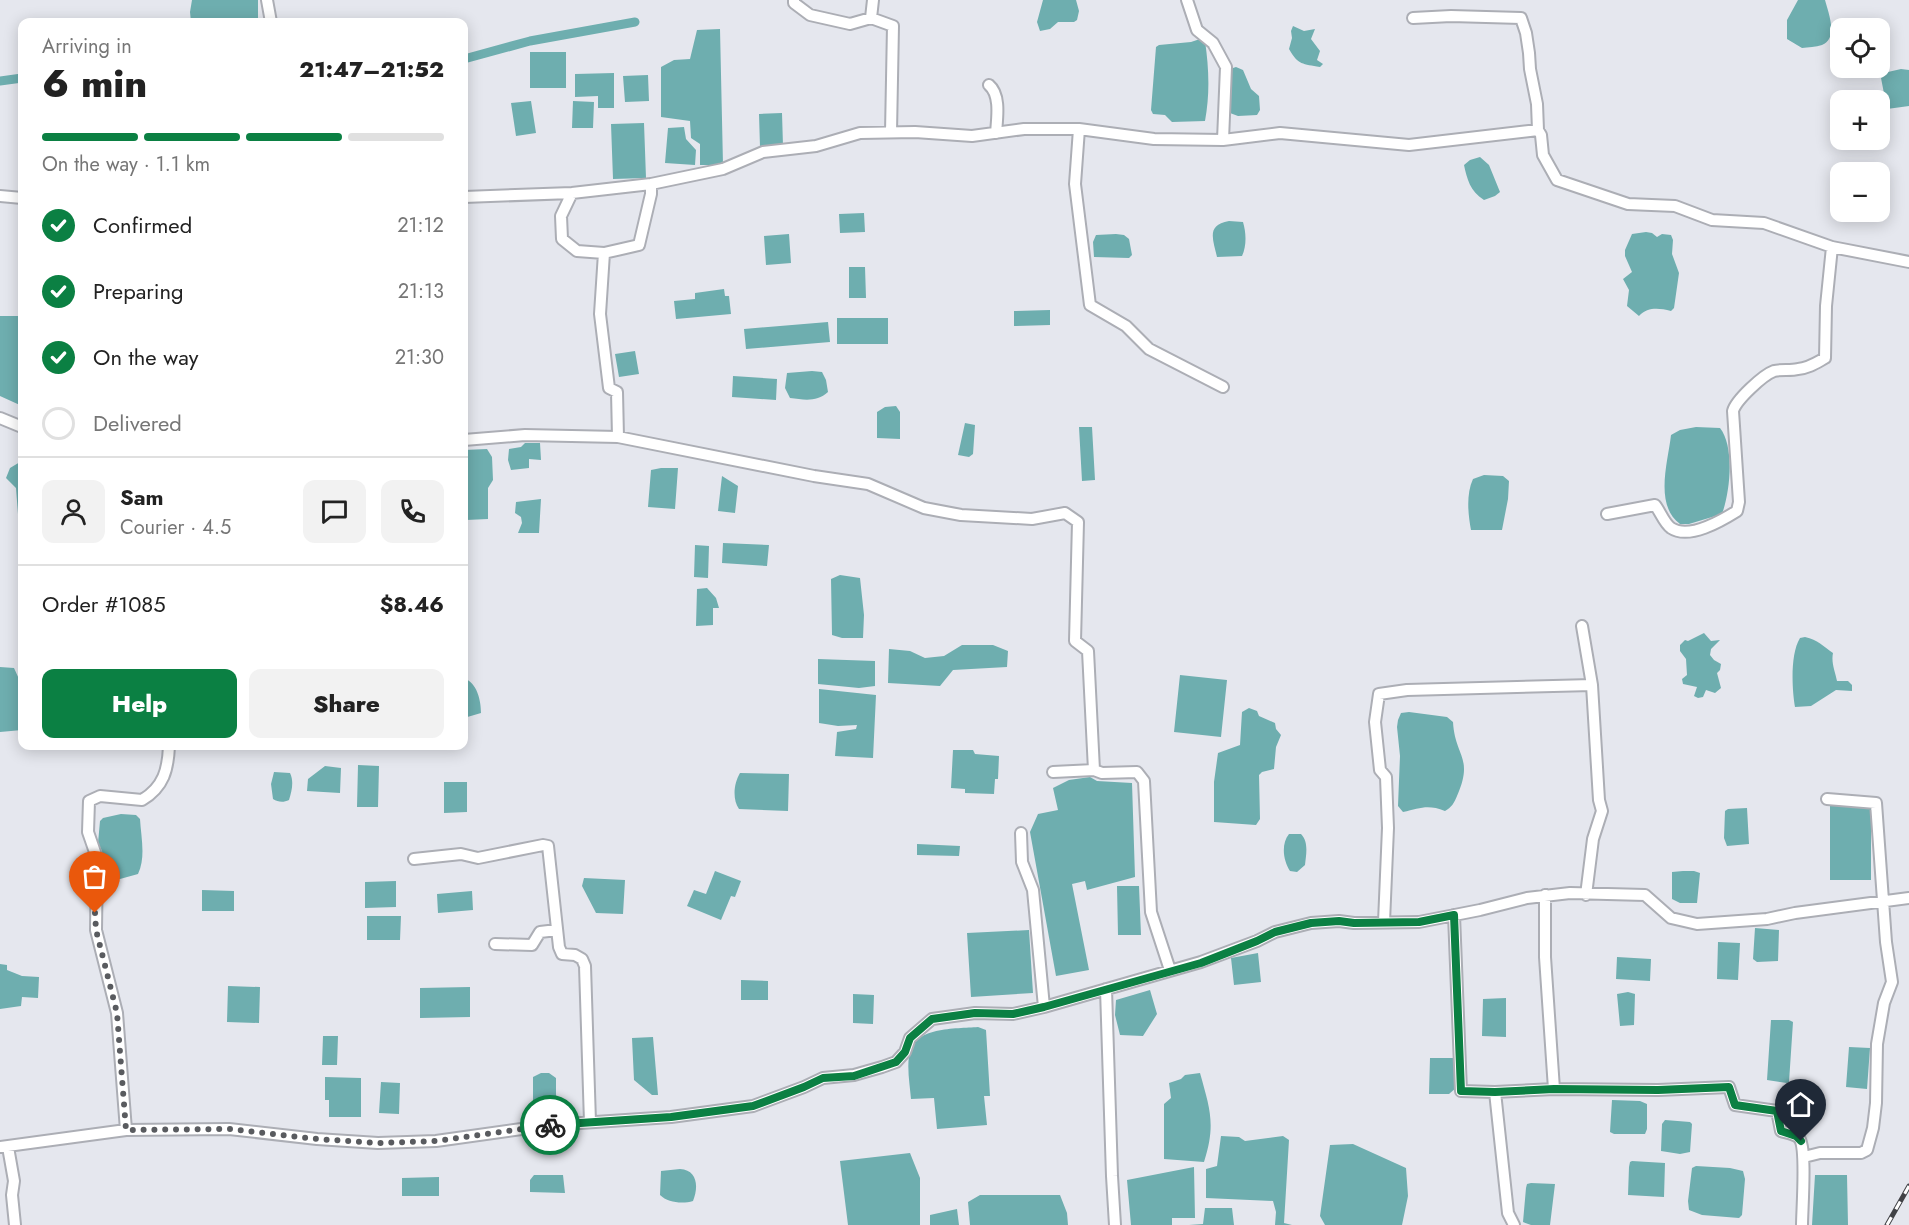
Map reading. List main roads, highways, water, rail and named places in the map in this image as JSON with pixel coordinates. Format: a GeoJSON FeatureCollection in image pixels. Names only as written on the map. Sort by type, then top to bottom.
{"type":"FeatureCollection","features":[{"type":"Feature","properties":{"kind":"water"},"geometry":{"type":"Polygon","coordinates":[[[192,0],[258,0],[258,18],[191,18],[192,0]]]}},
{"type":"Feature","properties":{"kind":"water"},"geometry":{"type":"Polygon","coordinates":[[[1043,0],[1076,0],[1079,11],[1077,20],[1058,22],[1050,29],[1040,31],[1037,22],[1043,0]]]}},
{"type":"Feature","properties":{"kind":"water"},"geometry":{"type":"Polygon","coordinates":[[[1798,0],[1825,0],[1830,18],[1830,37],[1822,45],[1802,48],[1787,39],[1787,20],[1798,0]]]}},
{"type":"Feature","properties":{"kind":"water"},"geometry":{"type":"Polygon","coordinates":[[[1293,26],[1304,31],[1315,29],[1311,39],[1320,51],[1317,60],[1323,64],[1320,67],[1302,63],[1292,54],[1289,49],[1293,26]]]}},
{"type":"Feature","properties":{"kind":"water"},"geometry":{"type":"Polygon","coordinates":[[[720,29],[723,165],[700,165],[700,144],[691,138],[690,121],[661,117],[661,67],[674,60],[690,59],[697,30],[720,29]]]}},
{"type":"Feature","properties":{"kind":"water"},"geometry":{"type":"Polygon","coordinates":[[[1200,39],[1205,41],[1208,71],[1205,121],[1172,122],[1165,115],[1153,114],[1151,110],[1156,47],[1200,39]]]}},
{"type":"Feature","properties":{"kind":"water"},"geometry":{"type":"Polygon","coordinates":[[[530,52],[566,52],[566,88],[530,88],[530,52]]]}},
{"type":"Feature","properties":{"kind":"water"},"geometry":{"type":"Polygon","coordinates":[[[1236,67],[1243,70],[1251,89],[1259,96],[1260,110],[1257,115],[1238,116],[1230,113],[1230,69],[1236,67]]]}},
{"type":"Feature","properties":{"kind":"water"},"geometry":{"type":"Polygon","coordinates":[[[1909,70],[1909,106],[1890,109],[1890,90],[1883,90],[1881,78],[1890,78],[1890,72],[1909,70]]]}},
{"type":"Feature","properties":{"kind":"water"},"geometry":{"type":"Polygon","coordinates":[[[614,73],[614,108],[598,108],[598,96],[575,97],[575,74],[614,73]]]}},
{"type":"Feature","properties":{"kind":"water"},"geometry":{"type":"Polygon","coordinates":[[[648,75],[649,101],[625,102],[623,76],[648,75]]]}},
{"type":"Feature","properties":{"kind":"water"},"geometry":{"type":"Polygon","coordinates":[[[531,101],[536,133],[516,136],[511,103],[531,101]]]}},
{"type":"Feature","properties":{"kind":"water"},"geometry":{"type":"Polygon","coordinates":[[[573,101],[594,102],[593,128],[572,128],[573,101]]]}},
{"type":"Feature","properties":{"kind":"water"},"geometry":{"type":"Polygon","coordinates":[[[782,113],[783,146],[760,147],[759,114],[782,113]]]}},
{"type":"Feature","properties":{"kind":"water"},"geometry":{"type":"Polygon","coordinates":[[[644,123],[646,178],[613,179],[611,124],[644,123]]]}},
{"type":"Feature","properties":{"kind":"water"},"geometry":{"type":"Polygon","coordinates":[[[684,127],[686,139],[696,150],[695,165],[665,163],[668,128],[684,127]]]}},
{"type":"Feature","properties":{"kind":"water"},"geometry":{"type":"Polygon","coordinates":[[[1480,157],[1489,165],[1500,192],[1484,200],[1472,189],[1464,165],[1480,157]]]}},
{"type":"Feature","properties":{"kind":"water"},"geometry":{"type":"Polygon","coordinates":[[[864,213],[865,232],[840,233],[839,214],[864,213]]]}},
{"type":"Feature","properties":{"kind":"water"},"geometry":{"type":"Polygon","coordinates":[[[1229,221],[1243,222],[1246,239],[1244,252],[1242,256],[1217,257],[1213,239],[1214,229],[1229,221]]]}},
{"type":"Feature","properties":{"kind":"water"},"geometry":{"type":"Polygon","coordinates":[[[1646,232],[1657,237],[1662,234],[1671,235],[1672,254],[1679,273],[1674,308],[1671,311],[1650,310],[1639,316],[1627,306],[1629,290],[1623,279],[1632,272],[1625,256],[1625,250],[1632,234],[1646,232]]]}},
{"type":"Feature","properties":{"kind":"water"},"geometry":{"type":"Polygon","coordinates":[[[789,234],[791,263],[766,265],[764,236],[789,234]]]}},
{"type":"Feature","properties":{"kind":"water"},"geometry":{"type":"Polygon","coordinates":[[[1096,235],[1124,235],[1129,239],[1132,255],[1129,258],[1094,257],[1093,242],[1096,235]]]}},
{"type":"Feature","properties":{"kind":"water"},"geometry":{"type":"Polygon","coordinates":[[[849,267],[865,267],[866,298],[849,298],[849,267]]]}},
{"type":"Feature","properties":{"kind":"water"},"geometry":{"type":"Polygon","coordinates":[[[724,289],[725,296],[729,296],[731,314],[676,319],[674,301],[695,299],[695,293],[724,289]]]}},
{"type":"Feature","properties":{"kind":"water"},"geometry":{"type":"Polygon","coordinates":[[[1050,310],[1050,325],[1014,326],[1014,311],[1050,310]]]}},
{"type":"Feature","properties":{"kind":"water"},"geometry":{"type":"Polygon","coordinates":[[[0,316],[18,316],[18,404],[0,396],[0,316]]]}},
{"type":"Feature","properties":{"kind":"water"},"geometry":{"type":"Polygon","coordinates":[[[837,318],[888,318],[888,344],[837,344],[837,318]]]}},
{"type":"Feature","properties":{"kind":"water"},"geometry":{"type":"Polygon","coordinates":[[[828,322],[830,342],[746,349],[744,329],[828,322]]]}},
{"type":"Feature","properties":{"kind":"water"},"geometry":{"type":"Polygon","coordinates":[[[635,351],[639,374],[619,377],[615,354],[635,351]]]}},
{"type":"Feature","properties":{"kind":"water"},"geometry":{"type":"Polygon","coordinates":[[[822,372],[828,392],[815,399],[790,398],[785,388],[787,373],[822,372]]]}},
{"type":"Feature","properties":{"kind":"water"},"geometry":{"type":"Polygon","coordinates":[[[733,376],[777,379],[776,400],[732,397],[733,376]]]}},
{"type":"Feature","properties":{"kind":"water"},"geometry":{"type":"Polygon","coordinates":[[[896,406],[900,412],[900,439],[877,438],[877,412],[885,407],[896,406]]]}},
{"type":"Feature","properties":{"kind":"water"},"geometry":{"type":"Polygon","coordinates":[[[965,423],[975,425],[973,454],[969,457],[958,455],[965,423]]]}},
{"type":"Feature","properties":{"kind":"water"},"geometry":{"type":"Polygon","coordinates":[[[1079,427],[1092,427],[1095,480],[1082,481],[1079,427]]]}},
{"type":"Feature","properties":{"kind":"water"},"geometry":{"type":"Polygon","coordinates":[[[1696,427],[1720,428],[1725,436],[1728,446],[1729,482],[1722,514],[1689,524],[1680,524],[1672,516],[1665,495],[1671,435],[1680,430],[1696,427]]]}},
{"type":"Feature","properties":{"kind":"water"},"geometry":{"type":"Polygon","coordinates":[[[525,443],[540,443],[541,460],[529,459],[529,468],[511,470],[508,460],[509,449],[521,447],[525,443]]]}},
{"type":"Feature","properties":{"kind":"water"},"geometry":{"type":"Polygon","coordinates":[[[487,449],[492,457],[493,480],[488,488],[488,519],[468,520],[468,450],[487,449]]]}},
{"type":"Feature","properties":{"kind":"water"},"geometry":{"type":"Polygon","coordinates":[[[18,463],[18,514],[16,488],[6,478],[10,468],[18,463]]]}},
{"type":"Feature","properties":{"kind":"water"},"geometry":{"type":"Polygon","coordinates":[[[678,468],[675,509],[648,507],[651,470],[678,468]]]}},
{"type":"Feature","properties":{"kind":"water"},"geometry":{"type":"Polygon","coordinates":[[[1484,475],[1503,476],[1509,481],[1502,530],[1471,530],[1468,511],[1469,491],[1473,479],[1484,475]]]}},
{"type":"Feature","properties":{"kind":"water"},"geometry":{"type":"Polygon","coordinates":[[[722,476],[738,486],[735,513],[718,511],[722,476]]]}},
{"type":"Feature","properties":{"kind":"water"},"geometry":{"type":"Polygon","coordinates":[[[541,499],[539,533],[518,533],[522,523],[521,517],[515,513],[516,502],[541,499]]]}},
{"type":"Feature","properties":{"kind":"water"},"geometry":{"type":"Polygon","coordinates":[[[723,543],[769,545],[767,566],[722,563],[723,543]]]}},
{"type":"Feature","properties":{"kind":"water"},"geometry":{"type":"Polygon","coordinates":[[[695,545],[709,546],[708,578],[694,577],[695,545]]]}},
{"type":"Feature","properties":{"kind":"water"},"geometry":{"type":"Polygon","coordinates":[[[840,575],[860,578],[864,615],[863,638],[842,638],[832,635],[831,579],[840,575]]]}},
{"type":"Feature","properties":{"kind":"water"},"geometry":{"type":"Polygon","coordinates":[[[707,588],[716,598],[719,608],[713,608],[713,625],[696,626],[697,589],[707,588]]]}},
{"type":"Feature","properties":{"kind":"water"},"geometry":{"type":"Polygon","coordinates":[[[1704,633],[1711,641],[1720,640],[1711,649],[1710,655],[1721,664],[1717,673],[1721,688],[1715,693],[1706,690],[1703,697],[1698,698],[1694,696],[1697,687],[1683,684],[1682,679],[1687,675],[1686,659],[1680,651],[1680,645],[1685,640],[1688,641],[1704,633]]]}},
{"type":"Feature","properties":{"kind":"water"},"geometry":{"type":"Polygon","coordinates":[[[1805,637],[1833,653],[1837,681],[1848,681],[1852,685],[1852,691],[1836,690],[1811,706],[1795,707],[1793,662],[1800,638],[1805,637]]]}},
{"type":"Feature","properties":{"kind":"water"},"geometry":{"type":"Polygon","coordinates":[[[962,645],[993,645],[1008,651],[1007,667],[953,670],[940,686],[888,683],[889,649],[910,651],[925,658],[944,656],[962,645]]]}},
{"type":"Feature","properties":{"kind":"water"},"geometry":{"type":"Polygon","coordinates":[[[818,659],[875,661],[875,686],[859,688],[818,684],[818,659]]]}},
{"type":"Feature","properties":{"kind":"water"},"geometry":{"type":"Polygon","coordinates":[[[0,667],[14,668],[18,677],[18,730],[0,732],[0,667]]]}},
{"type":"Feature","properties":{"kind":"water"},"geometry":{"type":"Polygon","coordinates":[[[1180,675],[1227,680],[1221,737],[1174,732],[1180,675]]]}},
{"type":"Feature","properties":{"kind":"water"},"geometry":{"type":"Polygon","coordinates":[[[468,680],[477,692],[481,713],[468,717],[468,680]]]}},
{"type":"Feature","properties":{"kind":"water"},"geometry":{"type":"Polygon","coordinates":[[[819,689],[876,695],[873,758],[835,756],[837,732],[856,729],[857,725],[838,726],[819,723],[819,689]]]}},
{"type":"Feature","properties":{"kind":"water"},"geometry":{"type":"Polygon","coordinates":[[[1249,708],[1257,711],[1259,716],[1275,723],[1281,735],[1276,747],[1274,769],[1259,775],[1260,819],[1256,825],[1214,822],[1214,782],[1218,753],[1240,745],[1242,712],[1249,708]]]}},
{"type":"Feature","properties":{"kind":"water"},"geometry":{"type":"Polygon","coordinates":[[[1401,713],[1447,717],[1453,722],[1464,773],[1455,801],[1445,811],[1429,807],[1403,812],[1398,806],[1400,756],[1397,727],[1401,713]]]}},
{"type":"Feature","properties":{"kind":"water"},"geometry":{"type":"Polygon","coordinates":[[[953,750],[973,750],[975,754],[999,756],[998,779],[995,779],[994,794],[965,793],[965,789],[951,788],[953,750]]]}},
{"type":"Feature","properties":{"kind":"water"},"geometry":{"type":"Polygon","coordinates":[[[358,765],[379,766],[378,807],[357,807],[358,765]]]}},
{"type":"Feature","properties":{"kind":"water"},"geometry":{"type":"Polygon","coordinates":[[[325,766],[341,768],[340,793],[307,791],[308,779],[325,766]]]}},
{"type":"Feature","properties":{"kind":"water"},"geometry":{"type":"Polygon","coordinates":[[[274,772],[290,773],[292,786],[289,800],[285,802],[273,799],[271,784],[274,772]]]}},
{"type":"Feature","properties":{"kind":"water"},"geometry":{"type":"Polygon","coordinates":[[[740,773],[789,774],[788,811],[739,809],[735,801],[735,791],[740,773]]]}},
{"type":"Feature","properties":{"kind":"water"},"geometry":{"type":"Polygon","coordinates":[[[1090,777],[1097,781],[1132,783],[1135,877],[1087,890],[1085,881],[1072,884],[1089,970],[1056,976],[1030,832],[1038,814],[1058,810],[1053,788],[1069,780],[1090,777]]]}},
{"type":"Feature","properties":{"kind":"water"},"geometry":{"type":"Polygon","coordinates":[[[444,782],[467,782],[467,812],[444,813],[444,782]]]}},
{"type":"Feature","properties":{"kind":"water"},"geometry":{"type":"Polygon","coordinates":[[[1830,805],[1871,805],[1871,880],[1830,880],[1830,805]]]}},
{"type":"Feature","properties":{"kind":"water"},"geometry":{"type":"Polygon","coordinates":[[[1747,808],[1749,844],[1727,846],[1724,838],[1725,811],[1747,808]]]}},
{"type":"Feature","properties":{"kind":"water"},"geometry":{"type":"Polygon","coordinates":[[[121,814],[136,815],[140,819],[142,861],[138,874],[120,879],[103,878],[102,851],[98,843],[100,821],[103,818],[121,814]]]}},
{"type":"Feature","properties":{"kind":"water"},"geometry":{"type":"Polygon","coordinates":[[[1289,834],[1301,834],[1306,845],[1305,865],[1297,872],[1290,871],[1284,857],[1285,842],[1289,834]]]}},
{"type":"Feature","properties":{"kind":"water"},"geometry":{"type":"Polygon","coordinates":[[[917,844],[960,846],[959,856],[917,855],[917,844]]]}},
{"type":"Feature","properties":{"kind":"water"},"geometry":{"type":"Polygon","coordinates":[[[715,871],[741,881],[735,897],[731,896],[721,920],[687,906],[694,890],[706,894],[715,871]]]}},
{"type":"Feature","properties":{"kind":"water"},"geometry":{"type":"Polygon","coordinates":[[[1672,872],[1700,873],[1697,903],[1680,903],[1672,899],[1672,872]]]}},
{"type":"Feature","properties":{"kind":"water"},"geometry":{"type":"Polygon","coordinates":[[[584,878],[625,880],[623,914],[596,913],[582,886],[584,878]]]}},
{"type":"Feature","properties":{"kind":"water"},"geometry":{"type":"Polygon","coordinates":[[[396,881],[396,907],[365,908],[365,882],[396,881]]]}},
{"type":"Feature","properties":{"kind":"water"},"geometry":{"type":"Polygon","coordinates":[[[1117,886],[1139,886],[1141,935],[1118,935],[1117,886]]]}},
{"type":"Feature","properties":{"kind":"water"},"geometry":{"type":"Polygon","coordinates":[[[202,890],[234,891],[234,911],[202,911],[202,890]]]}},
{"type":"Feature","properties":{"kind":"water"},"geometry":{"type":"Polygon","coordinates":[[[472,891],[473,910],[438,913],[437,894],[472,891]]]}},
{"type":"Feature","properties":{"kind":"water"},"geometry":{"type":"Polygon","coordinates":[[[367,916],[401,916],[400,940],[367,940],[367,916]]]}},
{"type":"Feature","properties":{"kind":"water"},"geometry":{"type":"Polygon","coordinates":[[[1755,928],[1779,930],[1778,961],[1757,962],[1753,959],[1755,928]]]}},
{"type":"Feature","properties":{"kind":"water"},"geometry":{"type":"Polygon","coordinates":[[[1029,930],[1033,993],[971,997],[967,933],[1029,930]]]}},
{"type":"Feature","properties":{"kind":"water"},"geometry":{"type":"Polygon","coordinates":[[[1718,942],[1740,943],[1738,980],[1717,979],[1718,942]]]}},
{"type":"Feature","properties":{"kind":"water"},"geometry":{"type":"Polygon","coordinates":[[[1258,953],[1261,982],[1234,985],[1231,958],[1258,953]]]}},
{"type":"Feature","properties":{"kind":"water"},"geometry":{"type":"Polygon","coordinates":[[[1617,957],[1651,959],[1650,981],[1616,979],[1617,957]]]}},
{"type":"Feature","properties":{"kind":"water"},"geometry":{"type":"Polygon","coordinates":[[[0,964],[7,965],[7,970],[22,976],[39,977],[38,998],[22,997],[21,1006],[0,1009],[0,964]]]}},
{"type":"Feature","properties":{"kind":"water"},"geometry":{"type":"Polygon","coordinates":[[[741,980],[768,981],[768,1000],[741,1000],[741,980]]]}},
{"type":"Feature","properties":{"kind":"water"},"geometry":{"type":"Polygon","coordinates":[[[228,986],[260,987],[259,1023],[227,1022],[228,986]]]}},
{"type":"Feature","properties":{"kind":"water"},"geometry":{"type":"Polygon","coordinates":[[[470,987],[470,1017],[420,1018],[420,988],[470,987]]]}},
{"type":"Feature","properties":{"kind":"water"},"geometry":{"type":"Polygon","coordinates":[[[1150,990],[1157,1014],[1143,1036],[1120,1035],[1115,1015],[1116,1000],[1150,990]]]}},
{"type":"Feature","properties":{"kind":"water"},"geometry":{"type":"Polygon","coordinates":[[[1628,992],[1635,994],[1634,1025],[1620,1026],[1617,994],[1628,992]]]}},
{"type":"Feature","properties":{"kind":"water"},"geometry":{"type":"Polygon","coordinates":[[[853,994],[874,995],[873,1024],[853,1023],[853,994]]]}},
{"type":"Feature","properties":{"kind":"water"},"geometry":{"type":"Polygon","coordinates":[[[1506,998],[1506,1037],[1482,1036],[1483,999],[1506,998]]]}},
{"type":"Feature","properties":{"kind":"water"},"geometry":{"type":"Polygon","coordinates":[[[1771,1020],[1793,1022],[1789,1082],[1787,1083],[1767,1080],[1771,1020]]]}},
{"type":"Feature","properties":{"kind":"water"},"geometry":{"type":"Polygon","coordinates":[[[978,1027],[986,1030],[990,1096],[984,1096],[987,1125],[937,1129],[934,1098],[911,1099],[908,1067],[912,1046],[926,1034],[936,1031],[978,1027]]]}},
{"type":"Feature","properties":{"kind":"water"},"geometry":{"type":"Polygon","coordinates":[[[323,1036],[338,1036],[337,1065],[322,1065],[323,1036]]]}},
{"type":"Feature","properties":{"kind":"water"},"geometry":{"type":"Polygon","coordinates":[[[653,1037],[658,1095],[652,1095],[634,1080],[632,1038],[653,1037]]]}},
{"type":"Feature","properties":{"kind":"water"},"geometry":{"type":"Polygon","coordinates":[[[1849,1047],[1870,1048],[1867,1089],[1846,1087],[1849,1047]]]}},
{"type":"Feature","properties":{"kind":"water"},"geometry":{"type":"Polygon","coordinates":[[[1430,1058],[1458,1058],[1457,1087],[1449,1094],[1429,1094],[1430,1058]]]}},
{"type":"Feature","properties":{"kind":"water"},"geometry":{"type":"Polygon","coordinates":[[[541,1073],[549,1073],[556,1078],[556,1111],[533,1111],[533,1077],[541,1073]]]}},
{"type":"Feature","properties":{"kind":"water"},"geometry":{"type":"Polygon","coordinates":[[[1200,1073],[1207,1097],[1211,1127],[1204,1162],[1164,1159],[1164,1104],[1171,1098],[1169,1083],[1185,1075],[1200,1073]]]}},
{"type":"Feature","properties":{"kind":"water"},"geometry":{"type":"Polygon","coordinates":[[[325,1077],[361,1078],[361,1117],[329,1117],[329,1100],[325,1100],[325,1077]]]}},
{"type":"Feature","properties":{"kind":"water"},"geometry":{"type":"Polygon","coordinates":[[[381,1082],[400,1083],[399,1114],[379,1113],[381,1082]]]}},
{"type":"Feature","properties":{"kind":"water"},"geometry":{"type":"Polygon","coordinates":[[[1612,1100],[1640,1101],[1647,1104],[1645,1134],[1610,1132],[1612,1100]]]}},
{"type":"Feature","properties":{"kind":"water"},"geometry":{"type":"Polygon","coordinates":[[[1665,1120],[1692,1124],[1690,1152],[1680,1154],[1661,1151],[1662,1124],[1665,1120]]]}},
{"type":"Feature","properties":{"kind":"water"},"geometry":{"type":"Polygon","coordinates":[[[1221,1136],[1239,1137],[1245,1141],[1283,1136],[1289,1140],[1284,1223],[1292,1225],[1275,1225],[1276,1212],[1273,1201],[1206,1198],[1206,1169],[1217,1166],[1221,1136]]]}},
{"type":"Feature","properties":{"kind":"water"},"geometry":{"type":"Polygon","coordinates":[[[1353,1144],[1406,1168],[1408,1196],[1402,1225],[1325,1225],[1320,1216],[1330,1145],[1353,1144]]]}},
{"type":"Feature","properties":{"kind":"water"},"geometry":{"type":"Polygon","coordinates":[[[910,1153],[920,1178],[920,1225],[848,1225],[840,1161],[910,1153]]]}},
{"type":"Feature","properties":{"kind":"water"},"geometry":{"type":"Polygon","coordinates":[[[1632,1161],[1665,1163],[1664,1197],[1628,1195],[1629,1167],[1632,1161]]]}},
{"type":"Feature","properties":{"kind":"water"},"geometry":{"type":"Polygon","coordinates":[[[1696,1166],[1743,1171],[1745,1179],[1742,1215],[1739,1218],[1702,1215],[1689,1210],[1692,1168],[1696,1166]]]}},
{"type":"Feature","properties":{"kind":"water"},"geometry":{"type":"Polygon","coordinates":[[[1194,1167],[1195,1218],[1172,1218],[1172,1225],[1131,1225],[1127,1180],[1194,1167]]]}},
{"type":"Feature","properties":{"kind":"water"},"geometry":{"type":"Polygon","coordinates":[[[680,1169],[690,1172],[695,1180],[696,1190],[693,1201],[676,1202],[660,1195],[661,1171],[680,1169]]]}},
{"type":"Feature","properties":{"kind":"water"},"geometry":{"type":"Polygon","coordinates":[[[534,1175],[563,1175],[565,1193],[530,1192],[530,1180],[534,1175]]]}},
{"type":"Feature","properties":{"kind":"water"},"geometry":{"type":"Polygon","coordinates":[[[1815,1175],[1847,1175],[1848,1225],[1812,1225],[1815,1175]]]}},
{"type":"Feature","properties":{"kind":"water"},"geometry":{"type":"Polygon","coordinates":[[[439,1177],[439,1196],[402,1196],[402,1178],[439,1177]]]}},
{"type":"Feature","properties":{"kind":"water"},"geometry":{"type":"Polygon","coordinates":[[[1527,1184],[1555,1184],[1550,1225],[1531,1225],[1523,1222],[1526,1188],[1527,1184]]]}},
{"type":"Feature","properties":{"kind":"water"},"geometry":{"type":"Polygon","coordinates":[[[980,1195],[1060,1195],[1067,1213],[1068,1225],[970,1225],[968,1202],[980,1195]]]}},
{"type":"Feature","properties":{"kind":"water"},"geometry":{"type":"Polygon","coordinates":[[[1205,1208],[1232,1208],[1234,1225],[1189,1225],[1203,1224],[1205,1208]]]}},
{"type":"Feature","properties":{"kind":"water"},"geometry":{"type":"Polygon","coordinates":[[[957,1209],[959,1225],[930,1225],[930,1215],[957,1209]]]}},
{"type":"Feature","properties":{"kind":"waterway"},"geometry":{"type":"LineString","coordinates":[[468,58],[530,41],[635,22]]}},
{"type":"Feature","properties":{"kind":"waterway"},"geometry":{"type":"LineString","coordinates":[[0,81],[18,79]]}},
{"type":"Feature","properties":{"kind":"railway"},"geometry":{"type":"LineString","coordinates":[[1887,1225],[1909,1186]]}}]}
